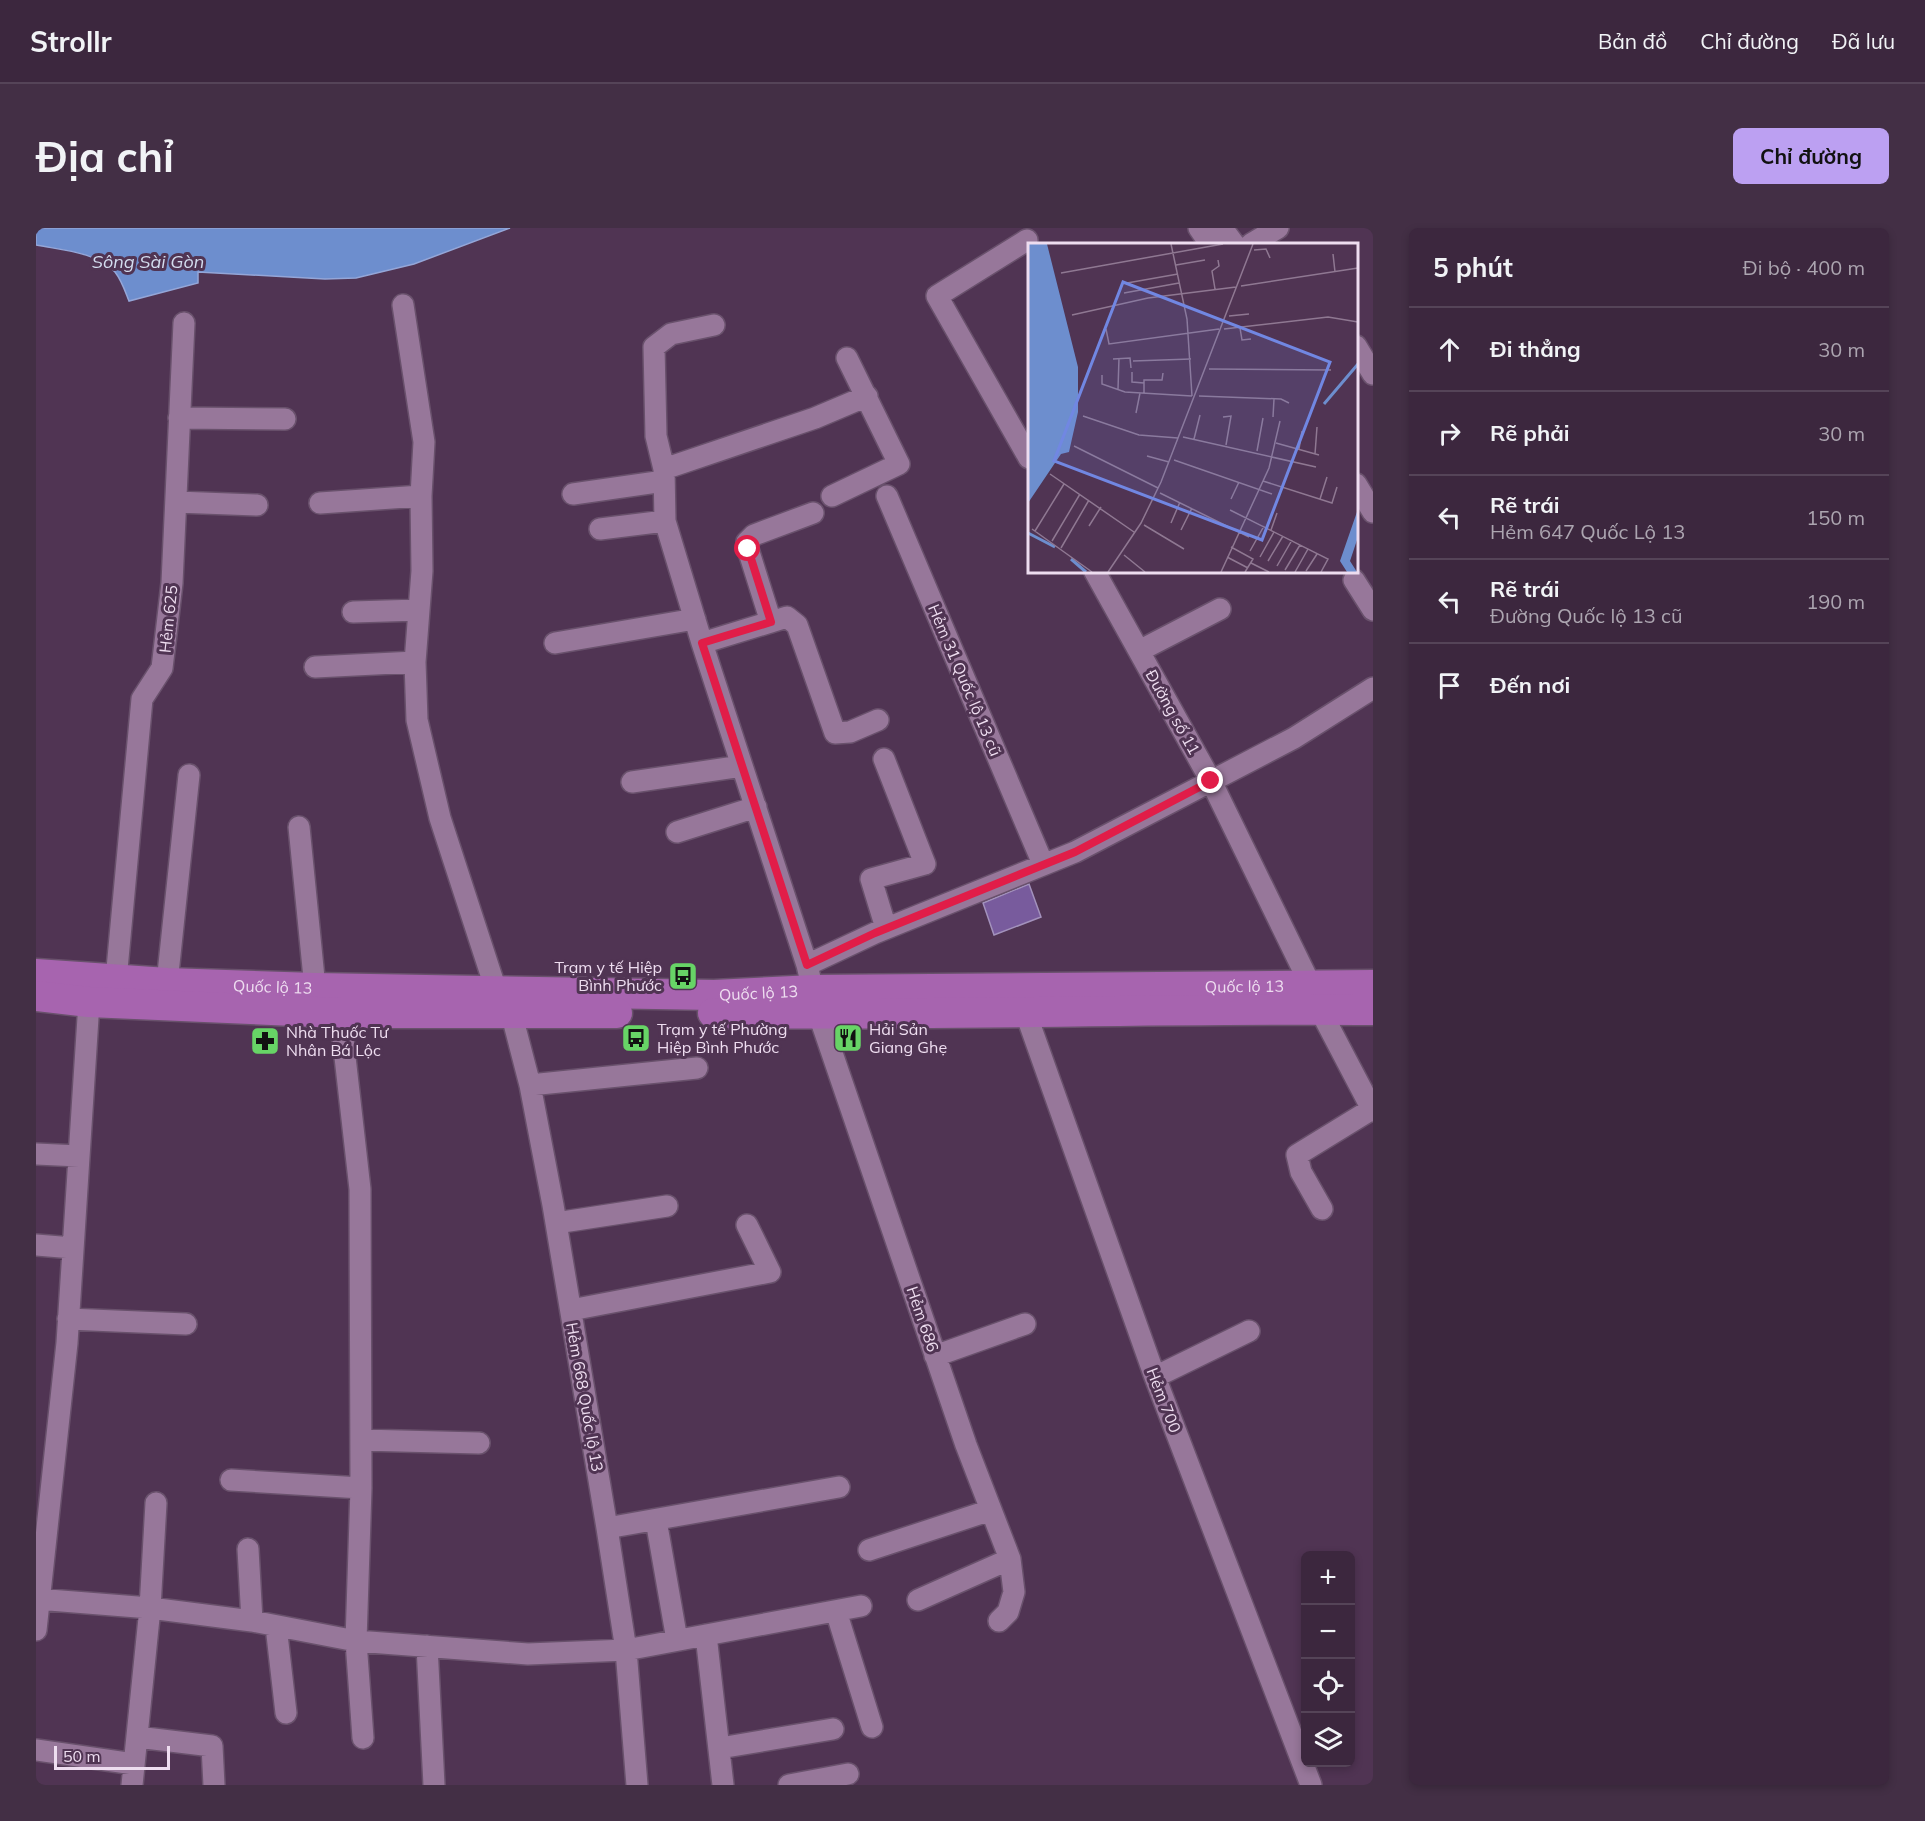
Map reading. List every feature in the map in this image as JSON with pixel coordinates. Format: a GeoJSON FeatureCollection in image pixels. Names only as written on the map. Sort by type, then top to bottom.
{"type":"FeatureCollection","features":[{"type":"Feature","properties":{"kind":"highway","name":"Quốc lộ 13"},"geometry":{"type":"LineString","coordinates":[[36,974],[116,980],[315,988],[504,1001]]}},
{"type":"Feature","properties":{"kind":"highway","name":"Quốc lộ 13"},"geometry":{"type":"LineString","coordinates":[[813,990],[1026,1011],[1315,997],[1373,985]]}},
{"type":"Feature","properties":{"kind":"highway","name":"Quốc lộ 13"},"geometry":{"type":"LineString","coordinates":[[36,996],[89,1002],[340,1013],[504,1001],[813,990],[1315,997],[1373,1010]]}},
{"type":"Feature","properties":{"kind":"street"},"geometry":{"type":"LineString","coordinates":[[1199,228],[1209,243]]}},
{"type":"Feature","properties":{"kind":"street"},"geometry":{"type":"LineString","coordinates":[[1222,228],[1233,243]]}},
{"type":"Feature","properties":{"kind":"street"},"geometry":{"type":"LineString","coordinates":[[1253,243],[1278,228]]}},
{"type":"Feature","properties":{"kind":"street"},"geometry":{"type":"LineString","coordinates":[[1027,240],[936,296],[1028,456]]}},
{"type":"Feature","properties":{"kind":"street","name":"Hẻm 668 Quốc lộ 13"},"geometry":{"type":"LineString","coordinates":[[403,305],[424,442],[421,496],[422,570],[415,662],[417,720],[440,818],[504,1001],[530,1085],[571,1310],[626,1650],[638,1785]]}},
{"type":"Feature","properties":{"kind":"street","name":"Hẻm 625"},"geometry":{"type":"LineString","coordinates":[[116,980],[142,699],[162,668],[172,583],[184,323]]}},
{"type":"Feature","properties":{"kind":"street","name":"Hẻm 686"},"geometry":{"type":"LineString","coordinates":[[714,326],[671,334],[654,347],[656,436],[664,475],[665,521],[813,990],[935,1356],[1010,1559],[1014,1592],[1008,1612],[999,1621]]}},
{"type":"Feature","properties":{"kind":"street"},"geometry":{"type":"LineString","coordinates":[[1358,349],[1373,374]]}},
{"type":"Feature","properties":{"kind":"street"},"geometry":{"type":"LineString","coordinates":[[832,496],[899,464],[847,358]]}},
{"type":"Feature","properties":{"kind":"street"},"geometry":{"type":"LineString","coordinates":[[573,494],[664,475],[867,396]]}},
{"type":"Feature","properties":{"kind":"street"},"geometry":{"type":"LineString","coordinates":[[179,418],[285,419]]}},
{"type":"Feature","properties":{"kind":"street"},"geometry":{"type":"LineString","coordinates":[[320,503],[421,496]]}},
{"type":"Feature","properties":{"kind":"street","name":"Hẻm 31 Quốc lộ 13 cũ"},"geometry":{"type":"LineString","coordinates":[[887,496],[1043,864]]}},
{"type":"Feature","properties":{"kind":"street"},"geometry":{"type":"LineString","coordinates":[[176,502],[257,505]]}},
{"type":"Feature","properties":{"kind":"street"},"geometry":{"type":"LineString","coordinates":[[771,622],[747,542],[754,535],[813,513]]}},
{"type":"Feature","properties":{"kind":"street"},"geometry":{"type":"LineString","coordinates":[[600,529],[665,521]]}},
{"type":"Feature","properties":{"kind":"street","name":"Đường số 11"},"geometry":{"type":"LineString","coordinates":[[1096,573],[1211,781],[1372,1110]]}},
{"type":"Feature","properties":{"kind":"street"},"geometry":{"type":"LineString","coordinates":[[1354,580],[1373,610]]}},
{"type":"Feature","properties":{"kind":"street"},"geometry":{"type":"LineString","coordinates":[[1139,651],[1220,609]]}},
{"type":"Feature","properties":{"kind":"street"},"geometry":{"type":"LineString","coordinates":[[353,612],[419,610]]}},
{"type":"Feature","properties":{"kind":"street"},"geometry":{"type":"LineString","coordinates":[[702,643],[787,617],[797,626],[835,733],[850,732],[878,720]]}},
{"type":"Feature","properties":{"kind":"street"},"geometry":{"type":"LineString","coordinates":[[555,643],[695,619]]}},
{"type":"Feature","properties":{"kind":"street"},"geometry":{"type":"LineString","coordinates":[[315,667],[415,662]]}},
{"type":"Feature","properties":{"kind":"street"},"geometry":{"type":"LineString","coordinates":[[813,990],[886,928],[1075,852],[1294,738],[1373,688]]}},
{"type":"Feature","properties":{"kind":"street"},"geometry":{"type":"LineString","coordinates":[[884,759],[925,864],[871,879],[886,928]]}},
{"type":"Feature","properties":{"kind":"street"},"geometry":{"type":"LineString","coordinates":[[632,782],[742,766]]}},
{"type":"Feature","properties":{"kind":"street"},"geometry":{"type":"LineString","coordinates":[[167,982],[189,775]]}},
{"type":"Feature","properties":{"kind":"street"},"geometry":{"type":"LineString","coordinates":[[677,832],[756,807]]}},
{"type":"Feature","properties":{"kind":"street"},"geometry":{"type":"LineString","coordinates":[[299,827],[315,988]]}},
{"type":"Feature","properties":{"kind":"street"},"geometry":{"type":"LineString","coordinates":[[36,1630],[45,1469],[69,1319],[89,1002]]}},
{"type":"Feature","properties":{"kind":"street","name":"Hẻm 700"},"geometry":{"type":"LineString","coordinates":[[1026,1011],[1155,1377],[1311,1785]]}},
{"type":"Feature","properties":{"kind":"street"},"geometry":{"type":"LineString","coordinates":[[340,1013],[360,1189],[361,1488],[356,1641],[363,1738]]}},
{"type":"Feature","properties":{"kind":"street"},"geometry":{"type":"LineString","coordinates":[[530,1085],[697,1068]]}},
{"type":"Feature","properties":{"kind":"street"},"geometry":{"type":"LineString","coordinates":[[1322,1209],[1301,1172],[1297,1155],[1372,1110]]}},
{"type":"Feature","properties":{"kind":"street"},"geometry":{"type":"LineString","coordinates":[[36,1154],[79,1156]]}},
{"type":"Feature","properties":{"kind":"street"},"geometry":{"type":"LineString","coordinates":[[556,1223],[667,1206]]}},
{"type":"Feature","properties":{"kind":"street"},"geometry":{"type":"LineString","coordinates":[[571,1310],[770,1272],[747,1225]]}},
{"type":"Feature","properties":{"kind":"street"},"geometry":{"type":"LineString","coordinates":[[36,1245],[73,1248]]}},
{"type":"Feature","properties":{"kind":"street"},"geometry":{"type":"LineString","coordinates":[[69,1319],[186,1324]]}},
{"type":"Feature","properties":{"kind":"street"},"geometry":{"type":"LineString","coordinates":[[935,1356],[1025,1324]]}},
{"type":"Feature","properties":{"kind":"street"},"geometry":{"type":"LineString","coordinates":[[1155,1377],[1249,1330]]}},
{"type":"Feature","properties":{"kind":"street"},"geometry":{"type":"LineString","coordinates":[[361,1440],[479,1443]]}},
{"type":"Feature","properties":{"kind":"street"},"geometry":{"type":"LineString","coordinates":[[231,1480],[361,1488]]}},
{"type":"Feature","properties":{"kind":"street"},"geometry":{"type":"LineString","coordinates":[[607,1528],[839,1487]]}},
{"type":"Feature","properties":{"kind":"street"},"geometry":{"type":"LineString","coordinates":[[36,1750],[133,1775],[150,1608],[156,1503]]}},
{"type":"Feature","properties":{"kind":"street"},"geometry":{"type":"LineString","coordinates":[[869,1550],[991,1510]]}},
{"type":"Feature","properties":{"kind":"street"},"geometry":{"type":"LineString","coordinates":[[657,1520],[677,1640]]}},
{"type":"Feature","properties":{"kind":"street"},"geometry":{"type":"LineString","coordinates":[[248,1549],[252,1621]]}},
{"type":"Feature","properties":{"kind":"street"},"geometry":{"type":"LineString","coordinates":[[918,1600],[1010,1559]]}},
{"type":"Feature","properties":{"kind":"street"},"geometry":{"type":"LineString","coordinates":[[38,1599],[150,1608],[252,1621],[356,1641],[528,1654],[626,1650],[861,1606]]}},
{"type":"Feature","properties":{"kind":"street"},"geometry":{"type":"LineString","coordinates":[[836,1611],[872,1727]]}},
{"type":"Feature","properties":{"kind":"street"},"geometry":{"type":"LineString","coordinates":[[276,1626],[286,1713]]}},
{"type":"Feature","properties":{"kind":"street"},"geometry":{"type":"LineString","coordinates":[[706,1635],[723,1785]]}},
{"type":"Feature","properties":{"kind":"street"},"geometry":{"type":"LineString","coordinates":[[427,1646],[434,1785]]}},
{"type":"Feature","properties":{"kind":"street"},"geometry":{"type":"LineString","coordinates":[[720,1748],[833,1729]]}},
{"type":"Feature","properties":{"kind":"street"},"geometry":{"type":"LineString","coordinates":[[137,1737],[212,1746],[214,1785]]}},
{"type":"Feature","properties":{"kind":"street"},"geometry":{"type":"LineString","coordinates":[[789,1785],[848,1774]]}},
{"type":"Feature","properties":{"kind":"water","name":"Sông Sài Gòn"},"geometry":{"type":"Polygon","coordinates":[[[36,228],[510,228],[414,264],[356,278],[325,279],[198,272],[198,283],[129,301],[120,279],[107,265],[89,256],[36,245],[36,228]]]}},
{"type":"Feature","properties":{"kind":"building"},"geometry":{"type":"Polygon","coordinates":[[[1029,884],[1041,917],[994,935],[983,903],[1029,884]]]}},
{"type":"Feature","properties":{"kind":"place","name":"Trạm y tế Hiệp Bình Phước"},"geometry":{"type":"Point","coordinates":[683,976]}},
{"type":"Feature","properties":{"kind":"place","name":"Trạm y tế Phường Hiệp Bình Phước"},"geometry":{"type":"Point","coordinates":[636,1038]}},
{"type":"Feature","properties":{"kind":"place","name":"Hải Sản Giang Ghẹ"},"geometry":{"type":"Point","coordinates":[848,1038]}},
{"type":"Feature","properties":{"kind":"place","name":"Nhà Thuốc Tư Nhân Bá Lộc"},"geometry":{"type":"Point","coordinates":[265,1041]}},
{"type":"Feature","properties":{"kind":"route"},"geometry":{"type":"LineString","coordinates":[[748,549],[771,622],[702,643],[807,965],[875,933],[1075,852],[1211,781]]}}]}
